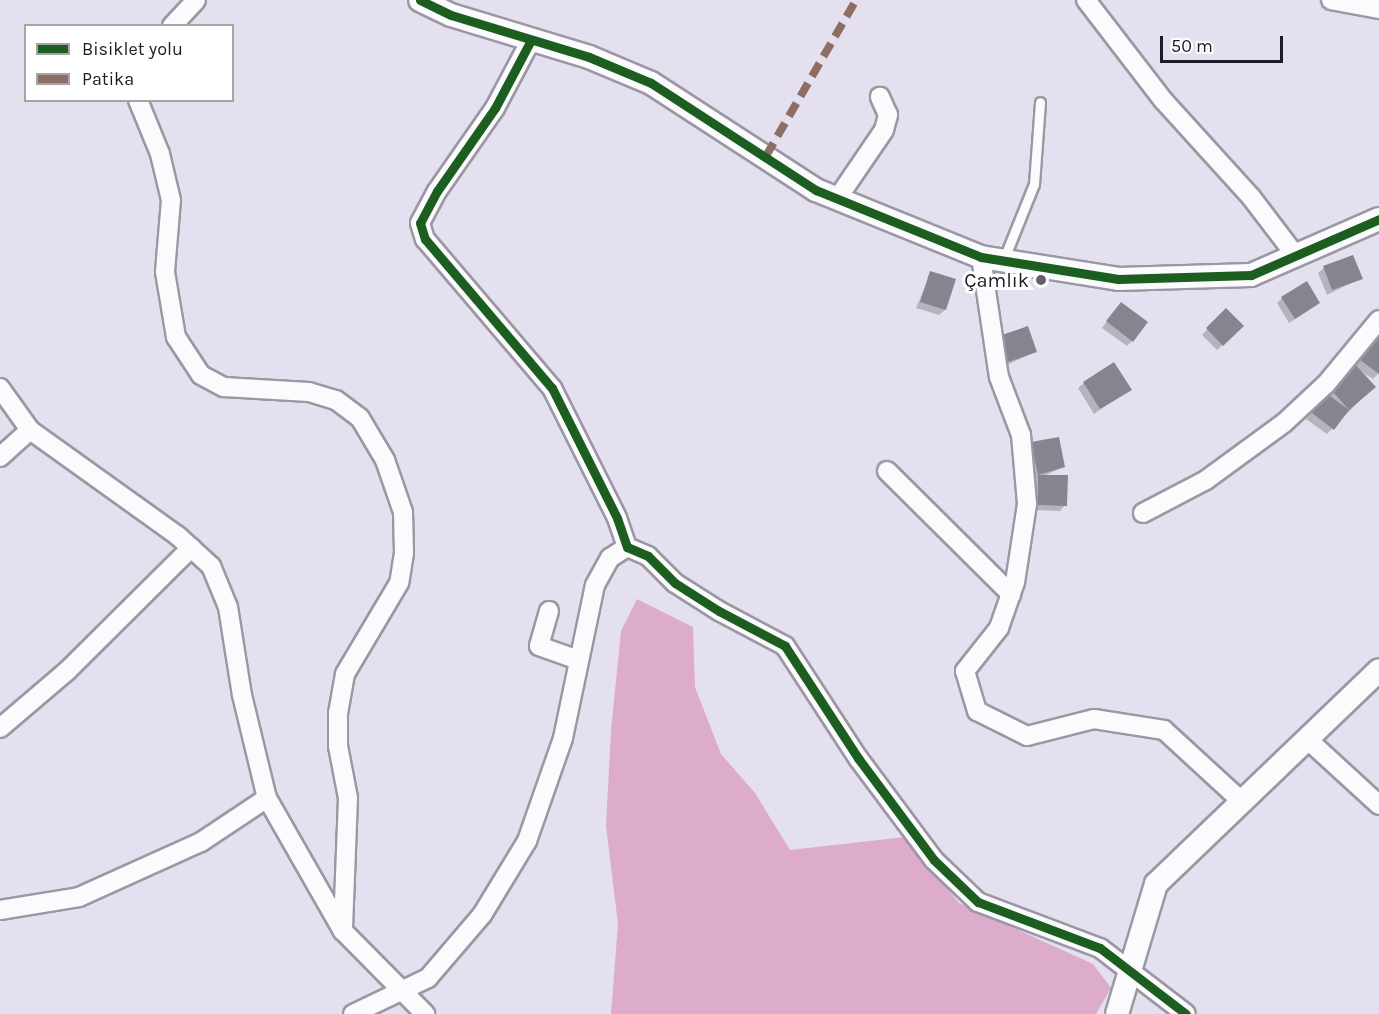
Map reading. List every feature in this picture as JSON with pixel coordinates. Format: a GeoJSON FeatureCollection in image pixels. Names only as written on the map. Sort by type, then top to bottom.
{"type":"FeatureCollection","features":[{"type":"Feature","properties":{"kind":"street"},"geometry":{"type":"LineString","coordinates":[[174,24],[196,0]]}},
{"type":"Feature","properties":{"kind":"street"},"geometry":{"type":"LineString","coordinates":[[1086,0],[1163,100],[1251,197],[1296,256]]}},
{"type":"Feature","properties":{"kind":"street"},"geometry":{"type":"LineString","coordinates":[[1331,0],[1379,9]]}},
{"type":"Feature","properties":{"kind":"street"},"geometry":{"type":"LineString","coordinates":[[433,3],[531,39],[589,57],[651,82],[816,190],[981,257],[1118,279],[1188,279],[1251,275],[1379,219]]}},
{"type":"Feature","properties":{"kind":"street"},"geometry":{"type":"LineString","coordinates":[[531,39],[495,108],[437,191],[420,223],[425,238],[552,388],[627,547],[648,556],[675,583],[719,611],[785,646],[858,758],[928,852],[978,902],[1100,948],[1186,1014]]}},
{"type":"Feature","properties":{"kind":"street"},"geometry":{"type":"LineString","coordinates":[[837,199],[884,130],[888,115],[880,97]]}},
{"type":"Feature","properties":{"kind":"street"},"geometry":{"type":"LineString","coordinates":[[139,102],[159,154],[171,200],[165,272],[176,337],[201,375],[224,387],[309,392],[336,400],[360,418],[385,460],[403,512],[404,553],[399,583],[345,674],[338,713],[338,746],[348,798],[343,931]]}},
{"type":"Feature","properties":{"kind":"street"},"geometry":{"type":"LineString","coordinates":[[981,257],[999,376],[1021,435],[1027,504],[1011,594],[999,628],[965,671],[977,711],[1027,736],[1094,719],[1164,730],[1240,800]]}},
{"type":"Feature","properties":{"kind":"street"},"geometry":{"type":"LineString","coordinates":[[1143,513],[1206,480],[1284,423],[1326,384],[1379,320]]}},
{"type":"Feature","properties":{"kind":"street"},"geometry":{"type":"LineString","coordinates":[[0,388],[30,430],[191,548],[211,566],[228,607],[242,695],[267,798],[343,931],[425,1014]]}},
{"type":"Feature","properties":{"kind":"street"},"geometry":{"type":"LineString","coordinates":[[0,457],[30,430]]}},
{"type":"Feature","properties":{"kind":"street"},"geometry":{"type":"LineString","coordinates":[[887,471],[1011,594]]}},
{"type":"Feature","properties":{"kind":"street"},"geometry":{"type":"LineString","coordinates":[[353,1014],[404,992],[428,978],[482,915],[526,842],[563,738],[595,585],[610,558],[627,547]]}},
{"type":"Feature","properties":{"kind":"street"},"geometry":{"type":"LineString","coordinates":[[0,728],[75,663],[191,548]]}},
{"type":"Feature","properties":{"kind":"street"},"geometry":{"type":"LineString","coordinates":[[549,611],[539,646],[578,660]]}},
{"type":"Feature","properties":{"kind":"street"},"geometry":{"type":"LineString","coordinates":[[1117,1014],[1156,884],[1240,800],[1379,670]]}},
{"type":"Feature","properties":{"kind":"street"},"geometry":{"type":"LineString","coordinates":[[1306,738],[1379,805]]}},
{"type":"Feature","properties":{"kind":"street"},"geometry":{"type":"LineString","coordinates":[[0,910],[79,897],[201,842],[267,798]]}},
{"type":"Feature","properties":{"kind":"lane"},"geometry":{"type":"LineString","coordinates":[[1003,261],[1034,184],[1040,102]]}},
{"type":"Feature","properties":{"kind":"shaded area"},"geometry":{"type":"Polygon","coordinates":[[[637,599],[693,627],[695,687],[721,754],[755,793],[790,850],[905,837],[959,903],[1093,964],[1111,988],[1096,1014],[611,1014],[618,924],[606,826],[611,730],[621,631],[637,599]]]}},
{"type":"Feature","properties":{"kind":"building"},"geometry":{"type":"Polygon","coordinates":[[[1353,255],[1363,279],[1332,290],[1323,266],[1353,255]]]}},
{"type":"Feature","properties":{"kind":"building"},"geometry":{"type":"Polygon","coordinates":[[[930,271],[956,279],[946,310],[920,302],[930,271]]]}},
{"type":"Feature","properties":{"kind":"building"},"geometry":{"type":"Polygon","coordinates":[[[1307,281],[1320,303],[1295,319],[1281,297],[1307,281]]]}},
{"type":"Feature","properties":{"kind":"building"},"geometry":{"type":"Polygon","coordinates":[[[1121,302],[1148,322],[1133,342],[1106,321],[1121,302]]]}},
{"type":"Feature","properties":{"kind":"building"},"geometry":{"type":"Polygon","coordinates":[[[1226,308],[1244,326],[1223,346],[1206,328],[1226,308]]]}},
{"type":"Feature","properties":{"kind":"building"},"geometry":{"type":"Polygon","coordinates":[[[1028,326],[1037,352],[1005,363],[996,337],[1028,326]]]}},
{"type":"Feature","properties":{"kind":"building"},"geometry":{"type":"Polygon","coordinates":[[[1379,334],[1379,374],[1359,359],[1379,334]]]}},
{"type":"Feature","properties":{"kind":"building"},"geometry":{"type":"Polygon","coordinates":[[[1114,362],[1132,390],[1100,409],[1083,382],[1114,362]]]}},
{"type":"Feature","properties":{"kind":"building"},"geometry":{"type":"Polygon","coordinates":[[[1353,362],[1376,387],[1349,410],[1326,384],[1353,362]]]}},
{"type":"Feature","properties":{"kind":"building"},"geometry":{"type":"Polygon","coordinates":[[[1326,393],[1349,410],[1334,430],[1311,412],[1326,393]]]}},
{"type":"Feature","properties":{"kind":"building"},"geometry":{"type":"Polygon","coordinates":[[[1059,437],[1065,467],[1038,475],[1031,442],[1059,437]]]}},
{"type":"Feature","properties":{"kind":"building"},"geometry":{"type":"Polygon","coordinates":[[[1038,475],[1068,475],[1067,506],[1038,505],[1038,475]]]}},
{"type":"Feature","properties":{"kind":"marked path"},"geometry":{"type":"LineString","coordinates":[[766,156],[856,0]]}},
{"type":"Feature","properties":{"kind":"cycle path"},"geometry":{"type":"LineString","coordinates":[[420,0],[451,15],[589,57],[651,83],[816,190],[981,257],[1118,279],[1251,275],[1379,219]]}},
{"type":"Feature","properties":{"kind":"cycle path"},"geometry":{"type":"LineString","coordinates":[[531,40],[495,108],[437,191],[420,223],[425,239],[552,388],[617,518],[627,547],[648,556],[675,583],[719,611],[785,646],[858,758],[934,860],[978,902],[1100,948],[1186,1014]]}},
{"type":"Feature","properties":{"kind":"place","name":"Çamlık"},"geometry":{"type":"Point","coordinates":[1041,280]}}]}
